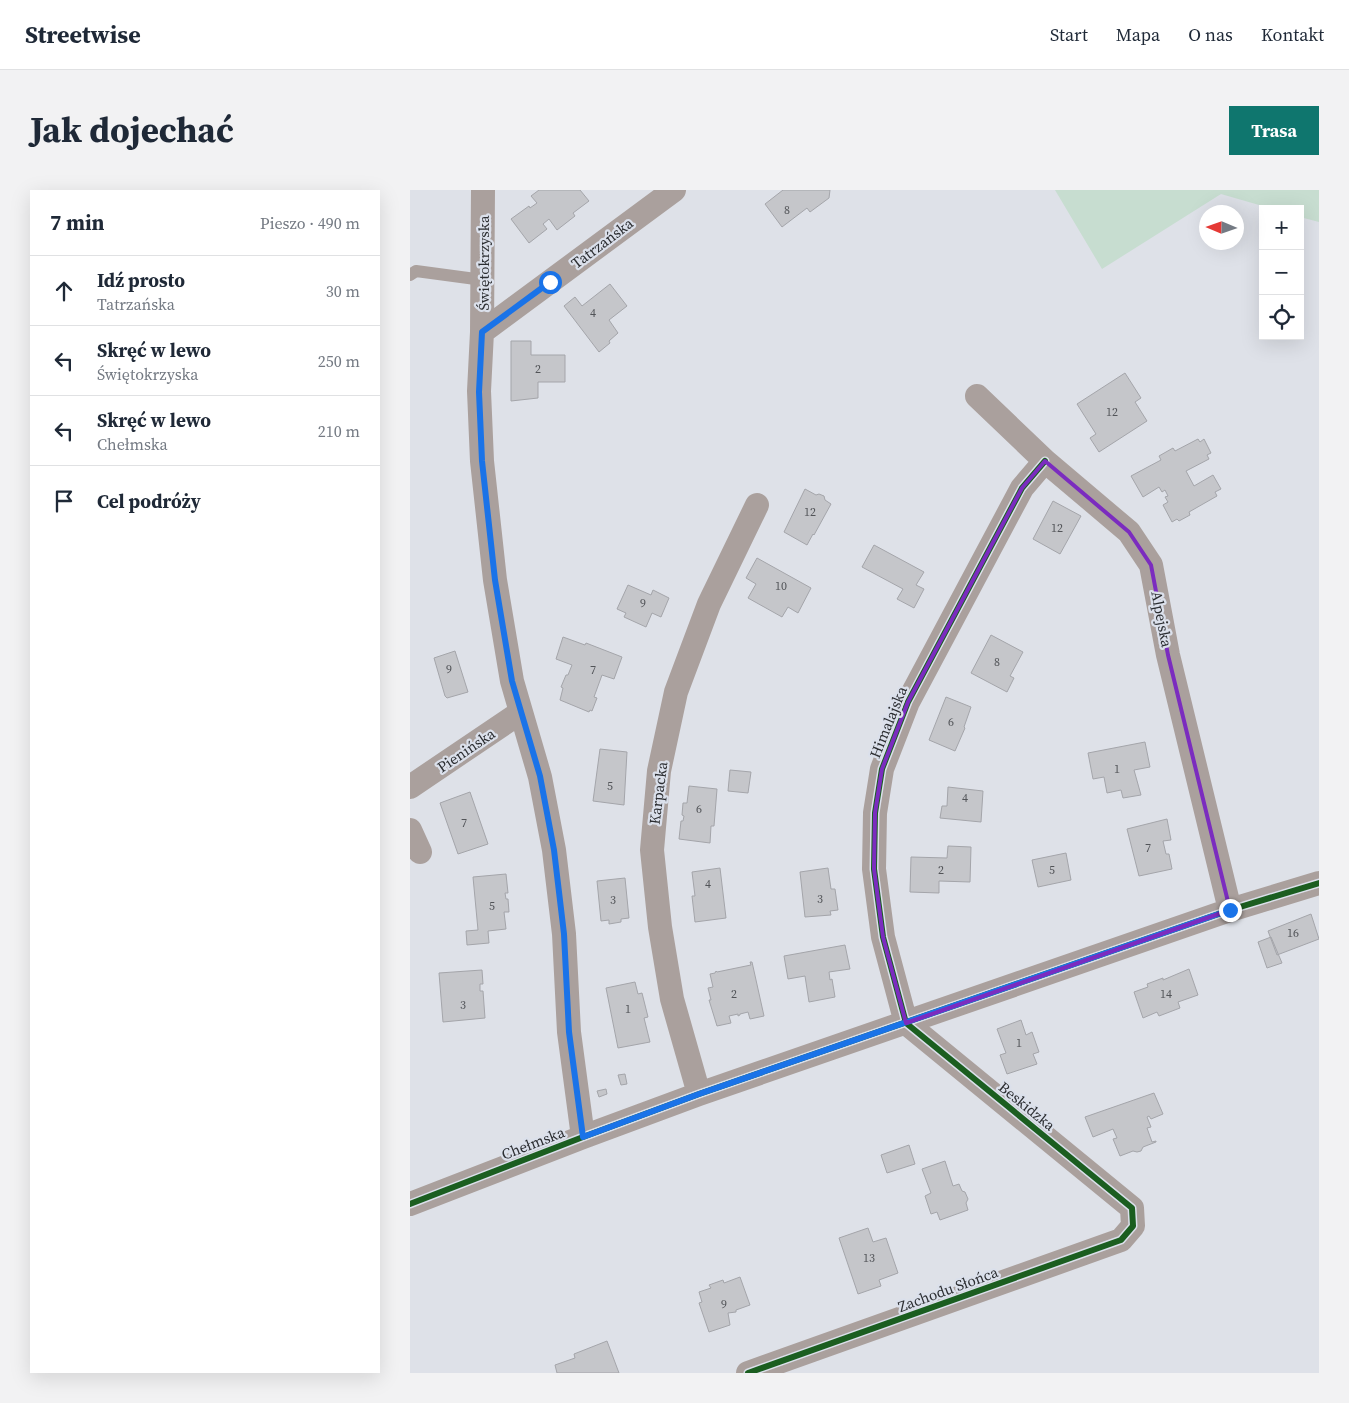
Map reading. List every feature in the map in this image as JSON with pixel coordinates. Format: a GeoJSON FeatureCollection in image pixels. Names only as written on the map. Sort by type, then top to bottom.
{"type":"FeatureCollection","features":[{"type":"Feature","properties":{"kind":"street","name":"Świętokrzyska"},"geometry":{"type":"LineString","coordinates":[[483,190],[482,332],[479,392],[483,470],[495,580],[512,681],[540,776],[554,850],[564,934],[569,1032],[583,1137]]}},
{"type":"Feature","properties":{"kind":"street","name":"Tatrzańska"},"geometry":{"type":"LineString","coordinates":[[482,332],[674,190]]}},
{"type":"Feature","properties":{"kind":"street","name":"Alpejska"},"geometry":{"type":"LineString","coordinates":[[977,396],[1045,461],[1129,532],[1151,565],[1168,655],[1230,910]]}},
{"type":"Feature","properties":{"kind":"street","name":"Himalajska"},"geometry":{"type":"LineString","coordinates":[[906,1023],[883,937],[874,869],[876,813],[882,769],[908,702],[1022,488],[1045,461]]}},
{"type":"Feature","properties":{"kind":"street","name":"Karpacka"},"geometry":{"type":"LineString","coordinates":[[699,1094],[672,999],[660,928],[652,850],[659,771],[679,683],[709,604],[756,505]]}},
{"type":"Feature","properties":{"kind":"street","name":"Pienińska"},"geometry":{"type":"LineString","coordinates":[[410,787],[521,712]]}},
{"type":"Feature","properties":{"kind":"street"},"geometry":{"type":"LineString","coordinates":[[410,830],[420,852]]}},
{"type":"Feature","properties":{"kind":"street","name":"Chełmska"},"geometry":{"type":"LineString","coordinates":[[410,1204],[699,1094],[1230,910],[1319,883]]}},
{"type":"Feature","properties":{"kind":"street","name":"Beskidzka"},"geometry":{"type":"LineString","coordinates":[[906,1023],[1132,1208]]}},
{"type":"Feature","properties":{"kind":"street","name":"Zachodu Słońca"},"geometry":{"type":"LineString","coordinates":[[748,1373],[1121,1240],[1133,1226],[1132,1208]]}},
{"type":"Feature","properties":{"kind":"lane"},"geometry":{"type":"LineString","coordinates":[[410,275],[416,271],[483,280]]}},
{"type":"Feature","properties":{"kind":"highlighted area"},"geometry":{"type":"Polygon","coordinates":[[[1045,461],[1129,532],[1151,565],[1168,655],[1230,910],[906,1023],[883,937],[874,869],[875,813],[882,769],[908,702],[1022,488],[1045,461]]]}},
{"type":"Feature","properties":{"kind":"green space"},"geometry":{"type":"Polygon","coordinates":[[[1055,190],[1319,190],[1319,222],[1304,218],[1304,205],[1259,205],[1221,194],[1204,205],[1199,205],[1199,208],[1102,269],[1055,190]]]}},
{"type":"Feature","properties":{"kind":"building"},"geometry":{"type":"Polygon","coordinates":[[[539,190],[580,190],[589,201],[573,213],[575,216],[557,230],[549,219],[543,224],[547,229],[529,243],[511,219],[529,206],[530,208],[537,203],[531,196],[539,190]]]}},
{"type":"Feature","properties":{"kind":"building"},"geometry":{"type":"Polygon","coordinates":[[[783,190],[830,190],[829,198],[810,212],[807,208],[782,227],[765,204],[783,190]]]}},
{"type":"Feature","properties":{"kind":"building"},"geometry":{"type":"Polygon","coordinates":[[[610,284],[627,306],[609,320],[618,333],[599,352],[564,306],[575,297],[582,306],[610,284]]]}},
{"type":"Feature","properties":{"kind":"building"},"geometry":{"type":"Polygon","coordinates":[[[511,341],[531,341],[531,355],[565,355],[565,382],[538,382],[538,398],[511,401],[511,341]]]}},
{"type":"Feature","properties":{"kind":"building"},"geometry":{"type":"Polygon","coordinates":[[[1125,373],[1141,398],[1135,402],[1147,421],[1099,452],[1090,438],[1096,434],[1077,404],[1125,373]]]}},
{"type":"Feature","properties":{"kind":"building"},"geometry":{"type":"Polygon","coordinates":[[[1198,439],[1200,442],[1204,439],[1211,453],[1207,455],[1209,459],[1186,471],[1194,486],[1213,475],[1221,489],[1215,492],[1217,496],[1189,512],[1190,515],[1179,521],[1177,519],[1172,522],[1163,505],[1168,502],[1165,497],[1168,496],[1165,490],[1162,492],[1159,487],[1143,497],[1131,476],[1161,460],[1159,456],[1173,448],[1175,451],[1198,439]]]}},
{"type":"Feature","properties":{"kind":"building"},"geometry":{"type":"Polygon","coordinates":[[[805,489],[816,495],[824,496],[825,500],[831,504],[807,545],[784,532],[805,489]]]}},
{"type":"Feature","properties":{"kind":"building"},"geometry":{"type":"Polygon","coordinates":[[[1053,501],[1081,516],[1060,554],[1033,539],[1053,501]]]}},
{"type":"Feature","properties":{"kind":"building"},"geometry":{"type":"Polygon","coordinates":[[[874,545],[924,572],[916,585],[924,589],[914,608],[897,599],[903,589],[862,567],[874,545]]]}},
{"type":"Feature","properties":{"kind":"building"},"geometry":{"type":"Polygon","coordinates":[[[757,558],[811,588],[798,613],[788,607],[782,617],[748,598],[756,584],[746,578],[757,558]]]}},
{"type":"Feature","properties":{"kind":"building"},"geometry":{"type":"Polygon","coordinates":[[[628,585],[651,595],[653,590],[669,598],[661,617],[652,613],[646,627],[624,617],[626,613],[617,609],[628,585]]]}},
{"type":"Feature","properties":{"kind":"building"},"geometry":{"type":"Polygon","coordinates":[[[991,635],[1023,652],[1010,676],[1014,678],[1007,692],[971,673],[991,635]]]}},
{"type":"Feature","properties":{"kind":"building"},"geometry":{"type":"Polygon","coordinates":[[[563,637],[585,645],[586,643],[622,657],[614,679],[602,675],[594,697],[597,698],[592,711],[590,710],[589,712],[560,700],[563,688],[561,687],[572,665],[556,659],[563,637]]]}},
{"type":"Feature","properties":{"kind":"building"},"geometry":{"type":"Polygon","coordinates":[[[455,651],[468,692],[447,698],[434,658],[455,651]]]}},
{"type":"Feature","properties":{"kind":"building"},"geometry":{"type":"Polygon","coordinates":[[[946,697],[971,707],[965,728],[955,751],[929,740],[946,697]]]}},
{"type":"Feature","properties":{"kind":"building"},"geometry":{"type":"Polygon","coordinates":[[[1145,742],[1150,767],[1134,770],[1141,795],[1123,798],[1121,790],[1107,793],[1104,777],[1093,779],[1088,753],[1145,742]]]}},
{"type":"Feature","properties":{"kind":"building"},"geometry":{"type":"Polygon","coordinates":[[[600,749],[627,752],[624,805],[593,801],[600,749]]]}},
{"type":"Feature","properties":{"kind":"building"},"geometry":{"type":"Polygon","coordinates":[[[730,770],[751,772],[748,793],[728,791],[730,770]]]}},
{"type":"Feature","properties":{"kind":"building"},"geometry":{"type":"Polygon","coordinates":[[[689,786],[717,789],[714,826],[711,826],[710,843],[679,839],[681,821],[683,821],[684,816],[682,815],[683,803],[687,803],[689,786]]]}},
{"type":"Feature","properties":{"kind":"building"},"geometry":{"type":"Polygon","coordinates":[[[948,787],[983,791],[981,822],[940,818],[942,806],[947,806],[948,787]]]}},
{"type":"Feature","properties":{"kind":"building"},"geometry":{"type":"Polygon","coordinates":[[[470,792],[488,844],[458,854],[440,803],[470,792]]]}},
{"type":"Feature","properties":{"kind":"building"},"geometry":{"type":"Polygon","coordinates":[[[1167,819],[1171,840],[1163,841],[1166,854],[1169,854],[1172,869],[1139,876],[1127,829],[1167,819]]]}},
{"type":"Feature","properties":{"kind":"building"},"geometry":{"type":"Polygon","coordinates":[[[948,846],[971,847],[970,882],[939,881],[939,893],[910,892],[911,857],[947,858],[948,846]]]}},
{"type":"Feature","properties":{"kind":"building"},"geometry":{"type":"Polygon","coordinates":[[[1066,853],[1071,880],[1038,887],[1032,860],[1066,853]]]}},
{"type":"Feature","properties":{"kind":"building"},"geometry":{"type":"Polygon","coordinates":[[[720,868],[726,918],[695,922],[692,896],[695,896],[692,872],[720,868]]]}},
{"type":"Feature","properties":{"kind":"building"},"geometry":{"type":"Polygon","coordinates":[[[828,868],[831,889],[835,889],[838,910],[830,911],[831,915],[805,917],[800,872],[828,868]]]}},
{"type":"Feature","properties":{"kind":"building"},"geometry":{"type":"Polygon","coordinates":[[[506,874],[508,893],[505,893],[506,899],[508,899],[509,912],[504,912],[506,929],[488,931],[489,943],[467,945],[466,931],[478,930],[473,877],[506,874]]]}},
{"type":"Feature","properties":{"kind":"building"},"geometry":{"type":"Polygon","coordinates":[[[625,878],[629,918],[621,919],[621,922],[609,924],[609,920],[601,921],[597,881],[625,878]]]}},
{"type":"Feature","properties":{"kind":"building"},"geometry":{"type":"Polygon","coordinates":[[[1311,914],[1319,939],[1277,955],[1268,931],[1311,914]]]}},
{"type":"Feature","properties":{"kind":"building"},"geometry":{"type":"Polygon","coordinates":[[[1271,937],[1282,963],[1267,968],[1258,942],[1271,937]]]}},
{"type":"Feature","properties":{"kind":"building"},"geometry":{"type":"Polygon","coordinates":[[[845,945],[850,969],[829,972],[835,997],[809,1002],[805,976],[788,979],[784,956],[845,945]]]}},
{"type":"Feature","properties":{"kind":"building"},"geometry":{"type":"Polygon","coordinates":[[[750,962],[752,962],[764,1016],[750,1019],[748,1012],[738,1016],[738,1014],[729,1016],[731,1023],[717,1026],[709,1000],[711,1000],[708,988],[713,987],[710,974],[716,971],[751,965],[750,962]]]}},
{"type":"Feature","properties":{"kind":"building"},"geometry":{"type":"Polygon","coordinates":[[[1189,969],[1198,995],[1178,1002],[1180,1008],[1159,1016],[1157,1012],[1143,1018],[1134,992],[1148,987],[1147,984],[1163,978],[1163,980],[1189,969]]]}},
{"type":"Feature","properties":{"kind":"building"},"geometry":{"type":"Polygon","coordinates":[[[482,970],[483,984],[480,984],[480,991],[483,991],[485,1018],[443,1022],[439,973],[482,970]]]}},
{"type":"Feature","properties":{"kind":"building"},"geometry":{"type":"Polygon","coordinates":[[[635,982],[638,994],[642,993],[648,1017],[644,1018],[650,1042],[618,1048],[606,988],[635,982]]]}},
{"type":"Feature","properties":{"kind":"building"},"geometry":{"type":"Polygon","coordinates":[[[1021,1020],[1026,1035],[1032,1032],[1039,1052],[1033,1054],[1037,1064],[1007,1074],[1000,1055],[1006,1053],[997,1029],[1021,1020]]]}},
{"type":"Feature","properties":{"kind":"building"},"geometry":{"type":"Polygon","coordinates":[[[625,1074],[627,1084],[621,1085],[618,1075],[625,1074]]]}},
{"type":"Feature","properties":{"kind":"building"},"geometry":{"type":"Polygon","coordinates":[[[606,1089],[607,1094],[599,1097],[597,1091],[606,1089]]]}},
{"type":"Feature","properties":{"kind":"building"},"geometry":{"type":"Polygon","coordinates":[[[1154,1093],[1163,1114],[1151,1119],[1149,1116],[1147,1117],[1151,1127],[1147,1128],[1152,1142],[1156,1142],[1143,1147],[1141,1151],[1133,1151],[1120,1156],[1113,1139],[1117,1138],[1113,1129],[1093,1137],[1085,1117],[1154,1093]]]}},
{"type":"Feature","properties":{"kind":"building"},"geometry":{"type":"Polygon","coordinates":[[[909,1145],[915,1164],[887,1173],[881,1155],[909,1145]]]}},
{"type":"Feature","properties":{"kind":"building"},"geometry":{"type":"Polygon","coordinates":[[[945,1161],[953,1186],[959,1184],[962,1191],[965,1192],[968,1199],[966,1203],[968,1210],[940,1220],[937,1212],[931,1214],[925,1196],[931,1193],[922,1169],[945,1161]]]}},
{"type":"Feature","properties":{"kind":"building"},"geometry":{"type":"Polygon","coordinates":[[[868,1228],[873,1242],[886,1238],[898,1273],[879,1280],[881,1286],[858,1294],[839,1238],[868,1228]]]}},
{"type":"Feature","properties":{"kind":"building"},"geometry":{"type":"Polygon","coordinates":[[[740,1277],[750,1305],[736,1310],[736,1312],[728,1313],[730,1325],[709,1332],[699,1303],[702,1302],[699,1292],[711,1288],[709,1285],[723,1280],[724,1283],[740,1277]]]}},
{"type":"Feature","properties":{"kind":"building"},"geometry":{"type":"Polygon","coordinates":[[[607,1341],[619,1373],[557,1373],[555,1365],[575,1358],[574,1354],[607,1341]]]}},
{"type":"Feature","properties":{"kind":"cycle path"},"geometry":{"type":"LineString","coordinates":[[748,1373],[1121,1240],[1133,1226],[1132,1208],[906,1023],[883,937],[874,869],[875,813],[882,769],[908,702],[1022,488],[1045,461]]}},
{"type":"Feature","properties":{"kind":"cycle path"},"geometry":{"type":"LineString","coordinates":[[410,1204],[699,1094],[1230,910],[1319,883]]}},
{"type":"Feature","properties":{"kind":"route"},"geometry":{"type":"LineString","coordinates":[[550,282],[482,332],[479,392],[482,461],[495,580],[512,681],[540,776],[554,850],[564,934],[569,1032],[583,1137],[699,1094],[1230,910]]}}]}
